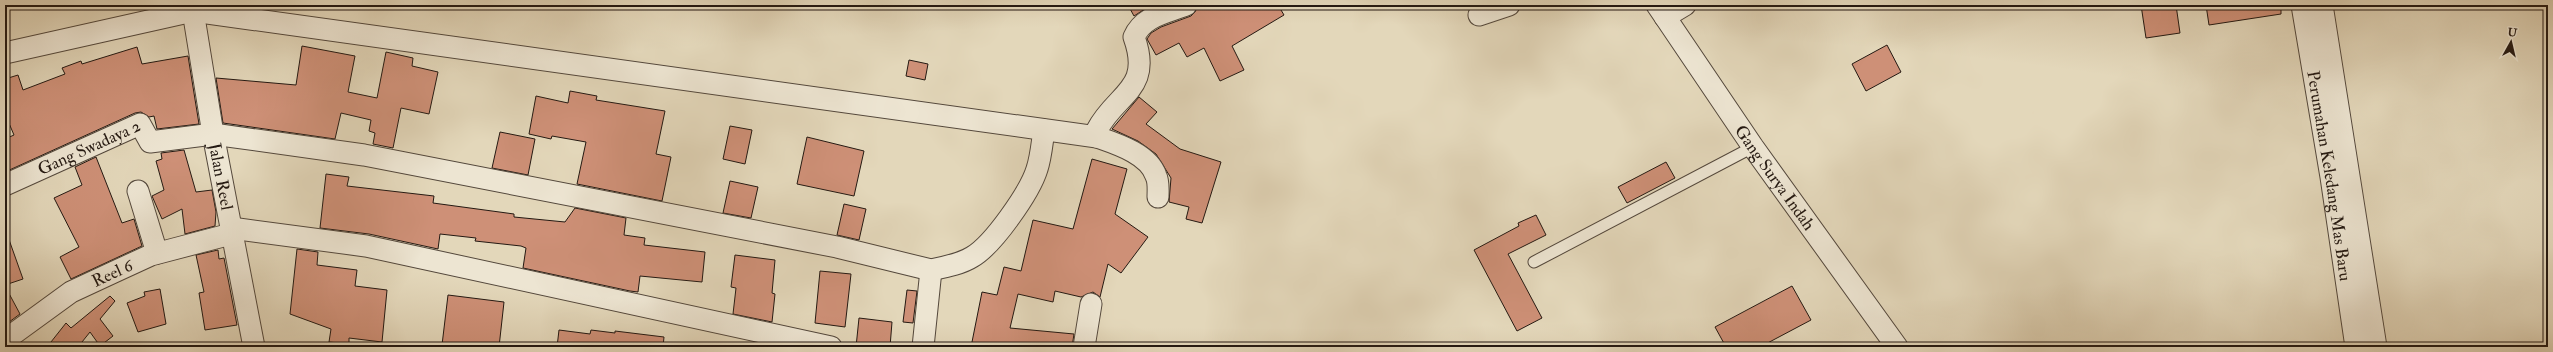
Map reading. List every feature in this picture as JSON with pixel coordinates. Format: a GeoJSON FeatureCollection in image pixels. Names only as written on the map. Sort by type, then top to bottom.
{"type":"FeatureCollection","features":[{"type":"Feature","properties":{"kind":"street"},"geometry":{"type":"LineString","coordinates":[[1097,137],[1100,125],[1125,98],[1138,77],[1134,37],[1137,30],[1145,20],[1186,5]]}},
{"type":"Feature","properties":{"kind":"street"},"geometry":{"type":"LineString","coordinates":[[1479,15],[1509,5]]}},
{"type":"Feature","properties":{"kind":"street"},"geometry":{"type":"LineString","coordinates":[[1661,11],[1685,5]]}},
{"type":"Feature","properties":{"kind":"street","name":"Perumahan Keledang Mas Baru"},"geometry":{"type":"LineString","coordinates":[[2302,5],[2332,177],[2356,347]]}},
{"type":"Feature","properties":{"kind":"street"},"geometry":{"type":"LineString","coordinates":[[2322,5],[2376,347]]}},
{"type":"Feature","properties":{"kind":"street"},"geometry":{"type":"LineString","coordinates":[[5,53],[193,8],[1097,137],[1136,154],[1153,168],[1157,177],[1158,198]]}},
{"type":"Feature","properties":{"kind":"street","name":"Jalan Reel"},"geometry":{"type":"LineString","coordinates":[[193,8],[213,134],[254,347]]}},
{"type":"Feature","properties":{"kind":"street","name":"Gang Surya Indah"},"geometry":{"type":"LineString","coordinates":[[1661,11],[1753,147],[1897,347]]}},
{"type":"Feature","properties":{"kind":"street","name":"Gang Swadaya 2"},"geometry":{"type":"LineString","coordinates":[[5,185],[140,124],[150,142],[213,134]]}},
{"type":"Feature","properties":{"kind":"street"},"geometry":{"type":"LineString","coordinates":[[213,134],[364,156],[837,247],[931,270],[947,267],[972,257],[989,242],[1016,208],[1037,170],[1044,130]]}},
{"type":"Feature","properties":{"kind":"street"},"geometry":{"type":"LineString","coordinates":[[138,191],[158,253]]}},
{"type":"Feature","properties":{"kind":"street"},"geometry":{"type":"LineString","coordinates":[[231,231],[366,246],[831,347]]}},
{"type":"Feature","properties":{"kind":"street","name":"Reel 6"},"geometry":{"type":"LineString","coordinates":[[5,340],[71,292],[158,253],[231,231]]}},
{"type":"Feature","properties":{"kind":"street"},"geometry":{"type":"LineString","coordinates":[[923,347],[931,270]]}},
{"type":"Feature","properties":{"kind":"street"},"geometry":{"type":"LineString","coordinates":[[1084,347],[1091,304]]}},
{"type":"Feature","properties":{"kind":"lane"},"geometry":{"type":"LineString","coordinates":[[1534,262],[1753,147]]}},
{"type":"Feature","properties":{"kind":"building"},"geometry":{"type":"Polygon","coordinates":[[[1128,5],[1151,5],[1134,16],[1128,5]]]}},
{"type":"Feature","properties":{"kind":"building"},"geometry":{"type":"Polygon","coordinates":[[[1198,5],[1278,5],[1284,15],[1232,46],[1244,70],[1220,81],[1204,48],[1187,57],[1179,43],[1156,55],[1147,39],[1151,33],[1161,27],[1191,16],[1195,12],[1198,5]]]}},
{"type":"Feature","properties":{"kind":"building"},"geometry":{"type":"Polygon","coordinates":[[[2141,5],[2176,5],[2180,33],[2146,38],[2141,5]]]}},
{"type":"Feature","properties":{"kind":"building"},"geometry":{"type":"Polygon","coordinates":[[[2206,5],[2281,5],[2281,14],[2209,25],[2206,5]]]}},
{"type":"Feature","properties":{"kind":"building"},"geometry":{"type":"Polygon","coordinates":[[[1887,45],[1901,72],[1866,91],[1852,64],[1887,45]]]}},
{"type":"Feature","properties":{"kind":"building"},"geometry":{"type":"Polygon","coordinates":[[[302,46],[355,56],[348,92],[377,98],[386,52],[413,58],[412,66],[438,72],[429,114],[401,108],[393,148],[373,144],[375,133],[369,131],[371,120],[341,113],[335,139],[223,123],[216,78],[296,85],[302,46]]]}},
{"type":"Feature","properties":{"kind":"building"},"geometry":{"type":"Polygon","coordinates":[[[137,47],[142,64],[188,56],[199,124],[157,129],[154,116],[149,117],[141,112],[135,113],[5,172],[5,139],[14,135],[5,114],[5,79],[18,75],[23,90],[65,74],[62,68],[81,61],[82,64],[137,47]]]}},
{"type":"Feature","properties":{"kind":"building"},"geometry":{"type":"Polygon","coordinates":[[[909,60],[928,64],[925,80],[906,76],[909,60]]]}},
{"type":"Feature","properties":{"kind":"building"},"geometry":{"type":"Polygon","coordinates":[[[570,91],[597,96],[596,100],[665,111],[656,154],[671,157],[662,201],[577,184],[586,142],[552,136],[551,139],[529,134],[536,96],[568,103],[570,91]]]}},
{"type":"Feature","properties":{"kind":"building"},"geometry":{"type":"Polygon","coordinates":[[[1139,97],[1157,112],[1146,124],[1180,149],[1221,162],[1202,223],[1186,219],[1189,207],[1169,202],[1171,178],[1156,154],[1138,141],[1112,129],[1139,97]]]}},
{"type":"Feature","properties":{"kind":"building"},"geometry":{"type":"Polygon","coordinates":[[[730,126],[752,130],[745,164],[723,159],[730,126]]]}},
{"type":"Feature","properties":{"kind":"building"},"geometry":{"type":"Polygon","coordinates":[[[500,132],[535,139],[528,175],[492,168],[500,132]]]}},
{"type":"Feature","properties":{"kind":"building"},"geometry":{"type":"Polygon","coordinates":[[[807,137],[864,151],[854,196],[797,184],[807,137]]]}},
{"type":"Feature","properties":{"kind":"building"},"geometry":{"type":"Polygon","coordinates":[[[184,150],[196,192],[212,190],[216,212],[215,226],[185,234],[182,209],[162,219],[152,196],[164,190],[156,161],[162,159],[161,153],[184,150]]]}},
{"type":"Feature","properties":{"kind":"building"},"geometry":{"type":"Polygon","coordinates":[[[96,157],[122,223],[134,219],[142,246],[71,279],[60,257],[79,247],[54,198],[82,185],[75,167],[96,157]]]}},
{"type":"Feature","properties":{"kind":"building"},"geometry":{"type":"Polygon","coordinates":[[[1092,159],[1127,169],[1115,214],[1148,237],[1121,273],[1108,264],[1100,297],[1093,292],[1081,297],[1055,291],[1053,302],[1018,294],[1010,328],[1074,334],[1072,347],[971,347],[982,292],[997,295],[1004,267],[1021,271],[1033,220],[1073,229],[1092,159]]]}},
{"type":"Feature","properties":{"kind":"building"},"geometry":{"type":"Polygon","coordinates":[[[1666,162],[1675,178],[1627,203],[1618,187],[1666,162]]]}},
{"type":"Feature","properties":{"kind":"building"},"geometry":{"type":"Polygon","coordinates":[[[326,174],[349,177],[347,186],[434,196],[433,203],[514,214],[514,217],[565,222],[575,208],[626,218],[624,235],[645,238],[644,245],[705,252],[702,282],[640,276],[638,292],[630,291],[523,268],[526,248],[521,246],[475,241],[476,238],[440,234],[438,249],[369,234],[320,228],[326,174]]]}},
{"type":"Feature","properties":{"kind":"building"},"geometry":{"type":"Polygon","coordinates":[[[730,181],[758,187],[751,218],[723,213],[730,181]]]}},
{"type":"Feature","properties":{"kind":"building"},"geometry":{"type":"Polygon","coordinates":[[[844,204],[866,209],[859,240],[837,235],[844,204]]]}},
{"type":"Feature","properties":{"kind":"building"},"geometry":{"type":"Polygon","coordinates":[[[1536,215],[1546,235],[1508,254],[1542,318],[1517,331],[1474,250],[1519,226],[1518,223],[1536,215]]]}},
{"type":"Feature","properties":{"kind":"building"},"geometry":{"type":"Polygon","coordinates":[[[7,234],[23,279],[5,285],[5,235],[7,234]]]}},
{"type":"Feature","properties":{"kind":"building"},"geometry":{"type":"Polygon","coordinates":[[[297,249],[318,252],[317,265],[357,270],[355,286],[387,290],[382,342],[349,338],[349,344],[329,342],[331,329],[290,314],[297,249]]]}},
{"type":"Feature","properties":{"kind":"building"},"geometry":{"type":"Polygon","coordinates":[[[218,250],[219,259],[224,258],[237,325],[205,330],[199,293],[204,292],[196,255],[218,250]]]}},
{"type":"Feature","properties":{"kind":"building"},"geometry":{"type":"Polygon","coordinates":[[[735,255],[775,260],[772,293],[775,294],[772,322],[733,314],[736,288],[731,287],[735,255]]]}},
{"type":"Feature","properties":{"kind":"building"},"geometry":{"type":"Polygon","coordinates":[[[820,271],[851,274],[845,327],[815,323],[820,271]]]}},
{"type":"Feature","properties":{"kind":"building"},"geometry":{"type":"Polygon","coordinates":[[[5,286],[20,314],[5,325],[5,286]]]}},
{"type":"Feature","properties":{"kind":"building"},"geometry":{"type":"Polygon","coordinates":[[[1792,286],[1811,320],[1760,347],[1726,347],[1715,327],[1792,286]]]}},
{"type":"Feature","properties":{"kind":"building"},"geometry":{"type":"Polygon","coordinates":[[[160,289],[166,324],[138,332],[127,303],[145,296],[144,292],[160,289]]]}},
{"type":"Feature","properties":{"kind":"building"},"geometry":{"type":"Polygon","coordinates":[[[907,290],[917,291],[913,323],[903,322],[907,290]]]}},
{"type":"Feature","properties":{"kind":"building"},"geometry":{"type":"Polygon","coordinates":[[[448,295],[504,302],[499,347],[442,345],[448,295]]]}},
{"type":"Feature","properties":{"kind":"building"},"geometry":{"type":"Polygon","coordinates":[[[110,296],[115,301],[100,319],[113,336],[100,346],[90,332],[78,347],[47,347],[66,323],[71,328],[110,296]]]}},
{"type":"Feature","properties":{"kind":"building"},"geometry":{"type":"Polygon","coordinates":[[[859,318],[892,322],[890,347],[856,347],[859,318]]]}},
{"type":"Feature","properties":{"kind":"building"},"geometry":{"type":"Polygon","coordinates":[[[559,330],[590,334],[591,330],[615,333],[615,331],[664,337],[663,347],[557,347],[559,330]]]}}]}
